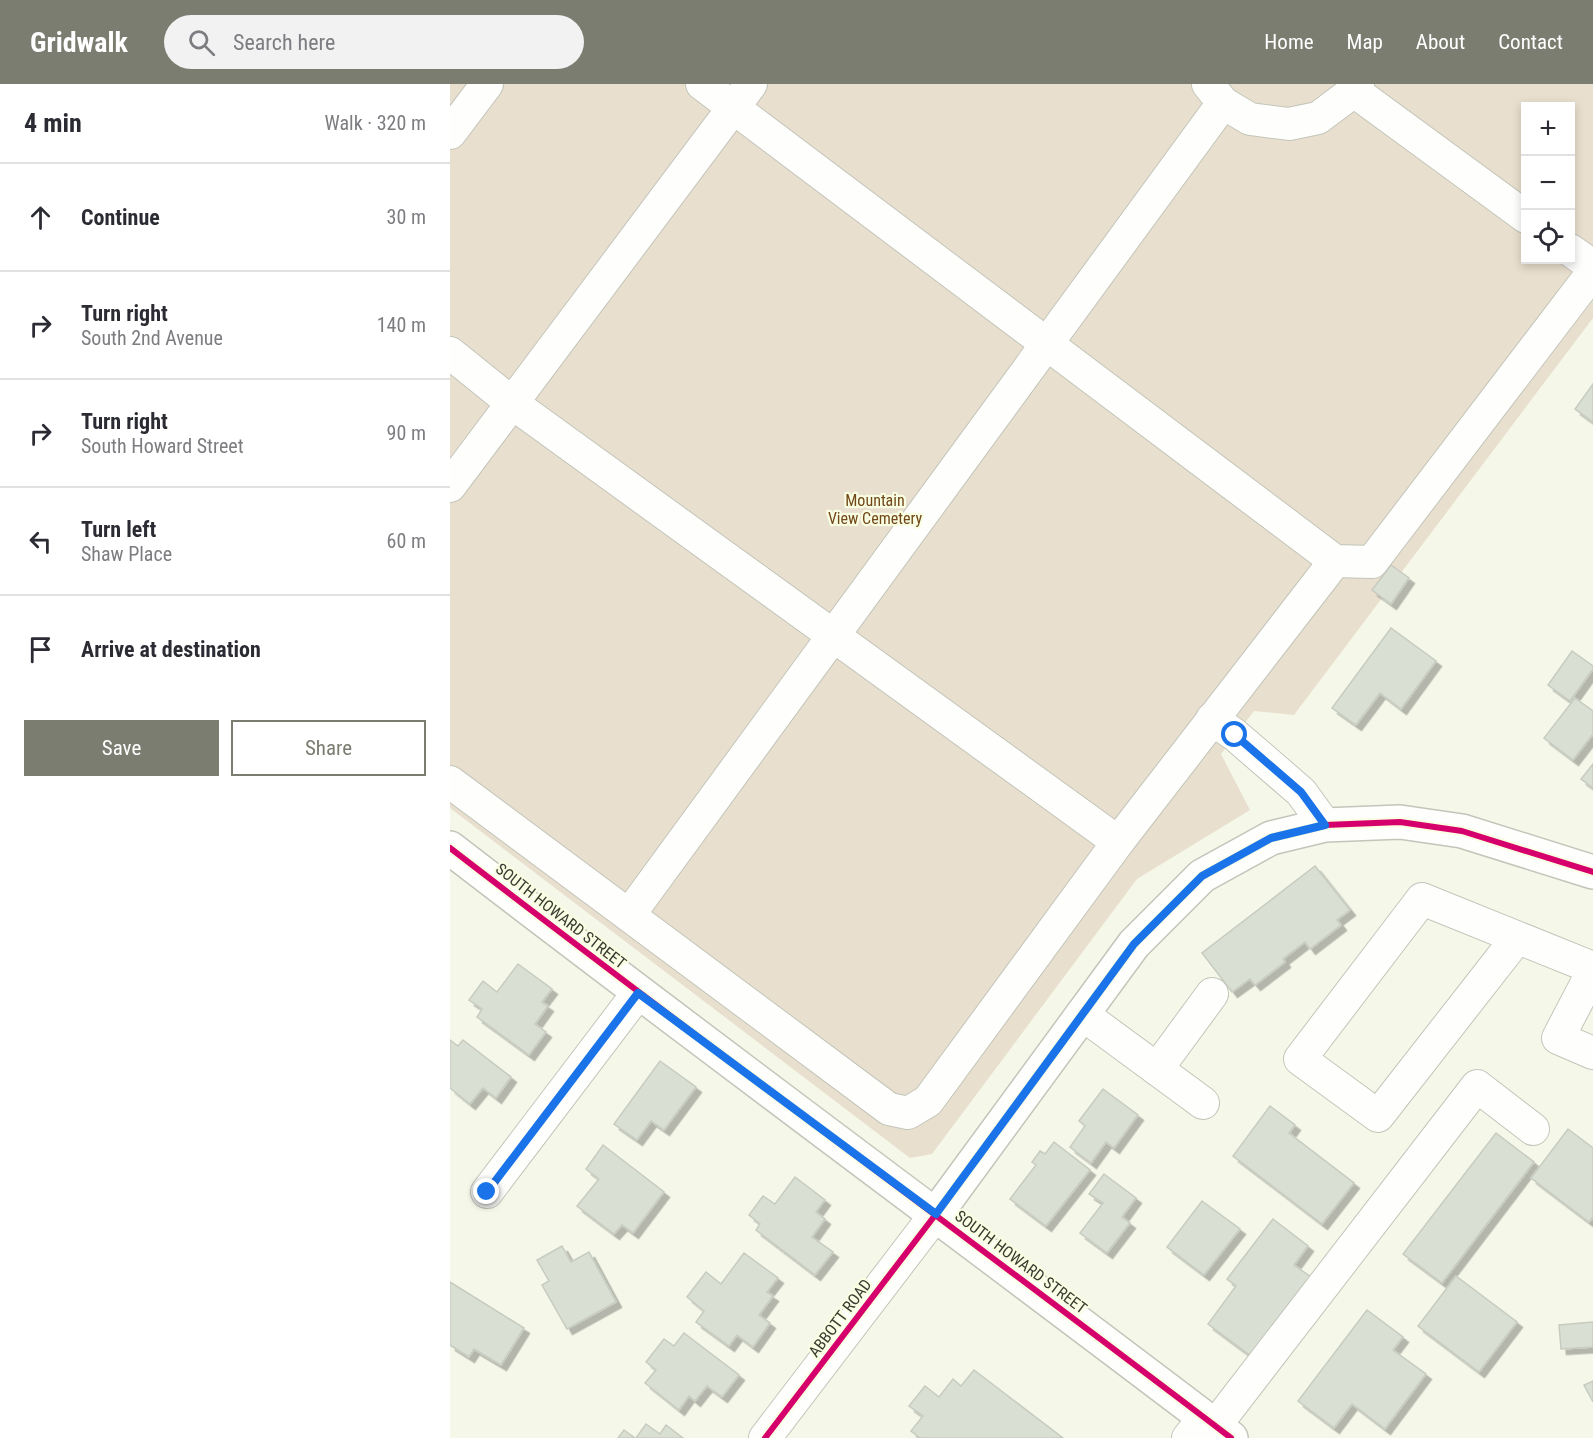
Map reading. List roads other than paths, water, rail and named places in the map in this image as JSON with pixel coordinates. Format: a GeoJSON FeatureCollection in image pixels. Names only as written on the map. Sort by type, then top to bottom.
{"type":"FeatureCollection","features":[{"type":"Feature","properties":{"kind":"main road"},"geometry":{"type":"LineString","coordinates":[[936,1214],[1134,944],[1202,876],[1271,838],[1325,825],[1400,822],[1462,831],[1593,872]]}},
{"type":"Feature","properties":{"kind":"main road","name":"SOUTH HOWARD STREET"},"geometry":{"type":"LineString","coordinates":[[450,848],[638,993],[936,1214],[1210,1430]]}},
{"type":"Feature","properties":{"kind":"street"},"geometry":{"type":"LineString","coordinates":[[450,133],[487,84]]}},
{"type":"Feature","properties":{"kind":"street"},"geometry":{"type":"LineString","coordinates":[[702,84],[742,96],[1047,344],[1335,561],[1371,562],[1593,272]]}},
{"type":"Feature","properties":{"kind":"street"},"geometry":{"type":"LineString","coordinates":[[628,915],[1047,344],[1215,93],[1250,119],[1289,124],[1318,118],[1356,88],[1521,213]]}},
{"type":"Feature","properties":{"kind":"street"},"geometry":{"type":"LineString","coordinates":[[450,486],[742,96]]}},
{"type":"Feature","properties":{"kind":"street"},"geometry":{"type":"LineString","coordinates":[[1575,253],[1593,266]]}},
{"type":"Feature","properties":{"kind":"street"},"geometry":{"type":"LineString","coordinates":[[450,353],[512,403],[1118,842]]}},
{"type":"Feature","properties":{"kind":"street"},"geometry":{"type":"LineString","coordinates":[[450,782],[889,1109],[908,1113],[928,1101],[1118,842],[1335,561]]}},
{"type":"Feature","properties":{"kind":"street"},"geometry":{"type":"LineString","coordinates":[[1212,719],[1235,735],[1301,792],[1325,825]]}},
{"type":"Feature","properties":{"kind":"street"},"geometry":{"type":"LineString","coordinates":[[1517,938],[1378,1116],[1300,1059],[1422,899],[1593,969],[1558,1038],[1593,1053]]}},
{"type":"Feature","properties":{"kind":"street"},"geometry":{"type":"LineString","coordinates":[[487,1192],[638,993]]}},
{"type":"Feature","properties":{"kind":"street"},"geometry":{"type":"LineString","coordinates":[[1157,1069],[1212,994]]}},
{"type":"Feature","properties":{"kind":"street"},"geometry":{"type":"LineString","coordinates":[[1082,1014],[1203,1103]]}},
{"type":"Feature","properties":{"kind":"street"},"geometry":{"type":"LineString","coordinates":[[1210,1430],[1477,1086],[1533,1129]]}},
{"type":"Feature","properties":{"kind":"street","name":"ABBOTT ROAD"},"geometry":{"type":"LineString","coordinates":[[778,1433],[936,1214]]}},
{"type":"Feature","properties":{"kind":"park label","name":"Mountain View Cemetery"},"geometry":{"type":"Point","coordinates":[875,509]}}]}
